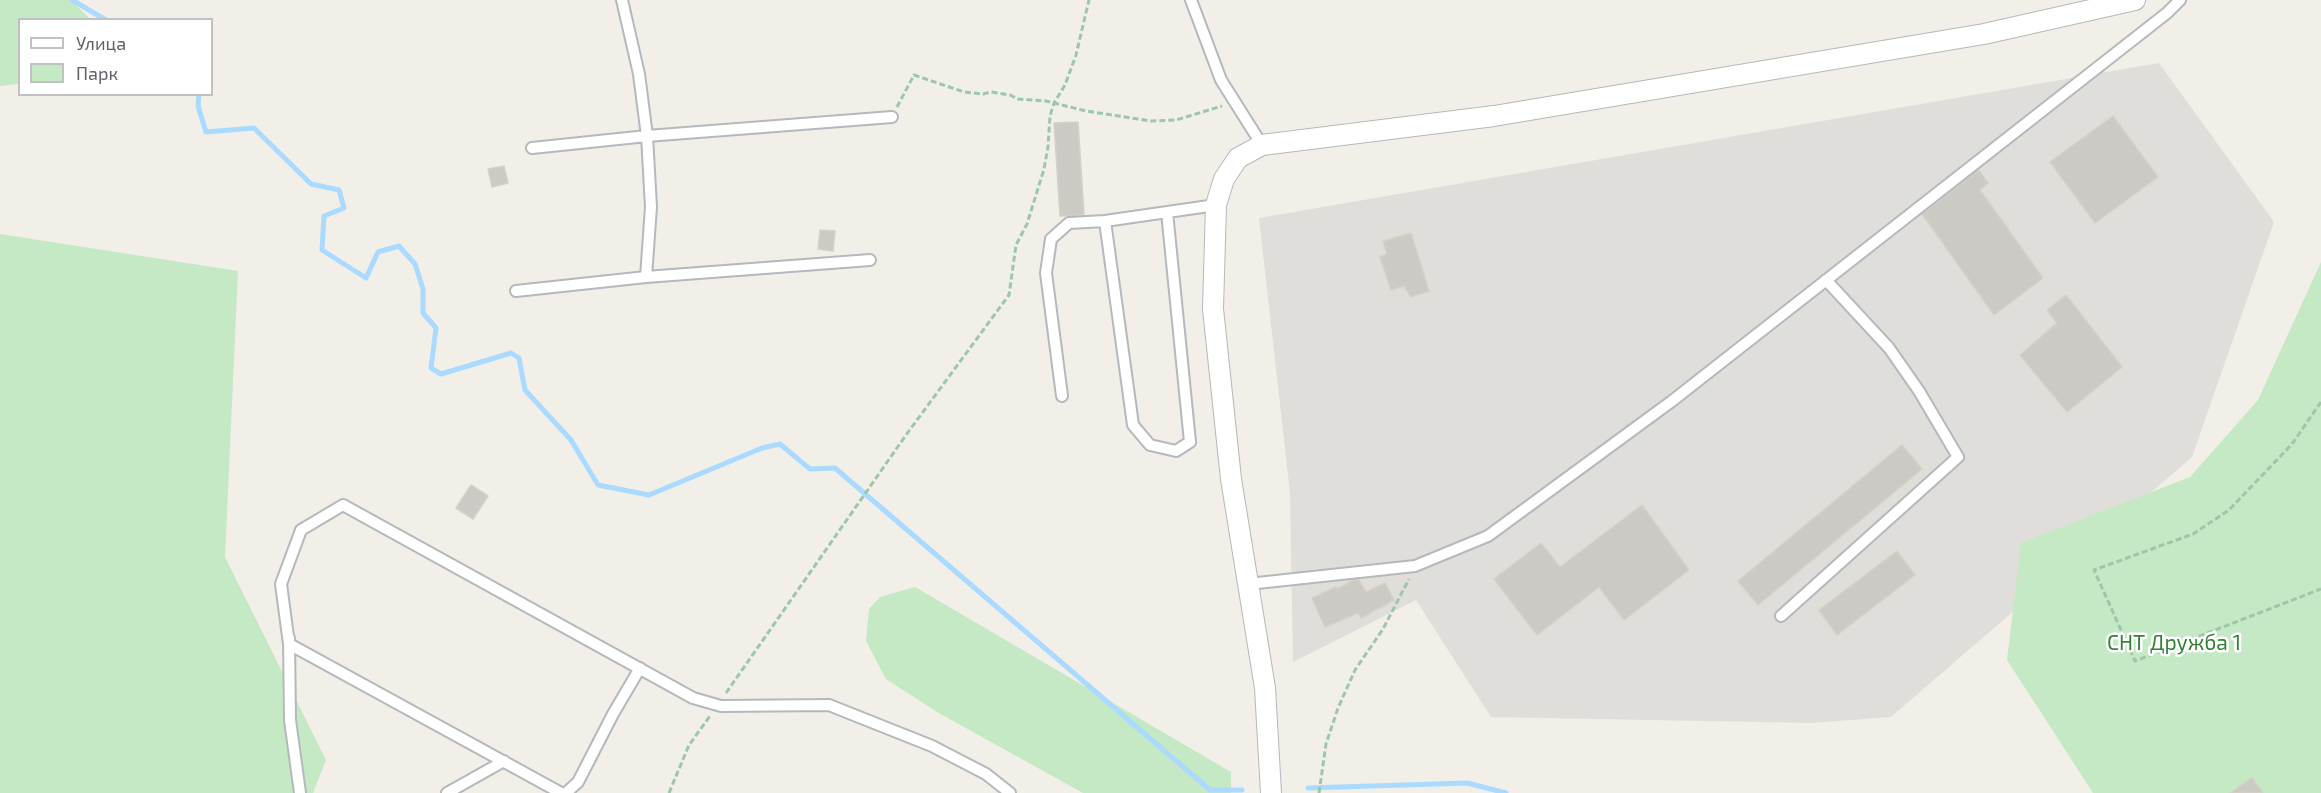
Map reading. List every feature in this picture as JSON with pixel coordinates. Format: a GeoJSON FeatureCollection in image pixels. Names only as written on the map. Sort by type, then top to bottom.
{"type":"FeatureCollection","features":[{"type":"Feature","properties":{"kind":"street"},"geometry":{"type":"LineString","coordinates":[[1271,793],[1264,688],[1231,479],[1213,309],[1216,205],[1224,179],[1238,158],[1262,145],[1506,114],[1984,34],[2135,0]]}},
{"type":"Feature","properties":{"kind":"lane"},"geometry":{"type":"LineString","coordinates":[[622,0],[639,74],[647,136],[651,207],[646,277]]}},
{"type":"Feature","properties":{"kind":"lane"},"geometry":{"type":"LineString","coordinates":[[1191,0],[1221,80],[1262,145]]}},
{"type":"Feature","properties":{"kind":"lane"},"geometry":{"type":"LineString","coordinates":[[1248,584],[1415,566],[1488,537],[1672,401],[2168,13],[2180,0]]}},
{"type":"Feature","properties":{"kind":"lane"},"geometry":{"type":"LineString","coordinates":[[532,147],[892,117]]}},
{"type":"Feature","properties":{"kind":"lane"},"geometry":{"type":"LineString","coordinates":[[1062,396],[1046,273],[1051,239],[1069,223],[1105,221],[1216,205]]}},
{"type":"Feature","properties":{"kind":"lane"},"geometry":{"type":"LineString","coordinates":[[1105,221],[1133,425],[1150,445],[1176,451],[1190,442],[1167,212]]}},
{"type":"Feature","properties":{"kind":"lane"},"geometry":{"type":"LineString","coordinates":[[516,291],[646,277],[870,260]]}},
{"type":"Feature","properties":{"kind":"lane"},"geometry":{"type":"LineString","coordinates":[[1781,616],[1958,457],[1919,390],[1888,348],[1826,280]]}},
{"type":"Feature","properties":{"kind":"lane"},"geometry":{"type":"LineString","coordinates":[[640,668],[578,782],[563,793],[290,644],[281,584],[302,530],[343,506],[640,668],[693,698],[717,706],[829,705],[932,746],[986,774],[1010,793]]}},
{"type":"Feature","properties":{"kind":"lane"},"geometry":{"type":"LineString","coordinates":[[289,636],[290,720],[300,793]]}},
{"type":"Feature","properties":{"kind":"lane"},"geometry":{"type":"LineString","coordinates":[[447,793],[504,760]]}},
{"type":"Feature","properties":{"kind":"path"},"geometry":{"type":"LineString","coordinates":[[669,793],[689,745],[906,435],[1009,295],[1016,244],[1027,224],[1044,169],[1050,116],[1076,55],[1089,0]]}},
{"type":"Feature","properties":{"kind":"path"},"geometry":{"type":"LineString","coordinates":[[892,117],[914,75],[964,92],[983,94],[991,92],[1010,95],[1018,99],[1054,103],[1086,111],[1151,121],[1176,120],[1235,102]]}},
{"type":"Feature","properties":{"kind":"path"},"geometry":{"type":"LineString","coordinates":[[2321,402],[2292,444],[2229,510],[2193,534],[2094,570],[2136,661],[2321,589]]}},
{"type":"Feature","properties":{"kind":"path"},"geometry":{"type":"LineString","coordinates":[[1319,793],[1326,744],[1338,708],[1355,670],[1383,629],[1415,566]]}},
{"type":"Feature","properties":{"kind":"shaded area"},"geometry":{"type":"Polygon","coordinates":[[[2159,63],[2274,222],[2192,457],[1891,717],[1811,723],[1491,717],[1416,600],[1293,662],[1290,493],[1259,218],[2159,63]]]}},
{"type":"Feature","properties":{"kind":"green space"},"geometry":{"type":"Polygon","coordinates":[[[0,0],[71,0],[89,18],[18,18],[18,84],[0,86],[0,0]]]}},
{"type":"Feature","properties":{"kind":"green space"},"geometry":{"type":"Polygon","coordinates":[[[0,234],[238,271],[225,557],[326,760],[313,793],[0,793],[0,234]]]}},
{"type":"Feature","properties":{"kind":"green space","name":"СНТ Дружба 1"},"geometry":{"type":"Polygon","coordinates":[[[2321,262],[2321,793],[2093,793],[2007,660],[2021,543],[2190,477],[2258,400],[2321,262]]]}},
{"type":"Feature","properties":{"kind":"green space"},"geometry":{"type":"Polygon","coordinates":[[[915,587],[1231,772],[1231,793],[1083,793],[937,712],[886,679],[866,641],[869,609],[880,597],[915,587]]]}},
{"type":"Feature","properties":{"kind":"building"},"geometry":{"type":"Polygon","coordinates":[[[2113,116],[2158,177],[2095,223],[2050,162],[2113,116]]]}},
{"type":"Feature","properties":{"kind":"building"},"geometry":{"type":"Polygon","coordinates":[[[1078,122],[1084,215],[1060,216],[1054,123],[1078,122]]]}},
{"type":"Feature","properties":{"kind":"building"},"geometry":{"type":"Polygon","coordinates":[[[504,166],[508,183],[492,187],[488,169],[504,166]]]}},
{"type":"Feature","properties":{"kind":"building"},"geometry":{"type":"Polygon","coordinates":[[[1979,170],[1988,183],[1980,190],[2043,278],[1994,315],[1922,214],[1979,170]]]}},
{"type":"Feature","properties":{"kind":"building"},"geometry":{"type":"Polygon","coordinates":[[[820,230],[835,231],[833,251],[818,249],[820,230]]]}},
{"type":"Feature","properties":{"kind":"building"},"geometry":{"type":"Polygon","coordinates":[[[1411,233],[1429,291],[1411,297],[1404,286],[1391,290],[1380,257],[1387,254],[1383,241],[1411,233]]]}},
{"type":"Feature","properties":{"kind":"building"},"geometry":{"type":"Polygon","coordinates":[[[2066,295],[2122,367],[2067,412],[2020,355],[2057,323],[2047,310],[2066,295]]]}},
{"type":"Feature","properties":{"kind":"building"},"geometry":{"type":"Polygon","coordinates":[[[1902,445],[1922,469],[1758,605],[1738,581],[1902,445]]]}},
{"type":"Feature","properties":{"kind":"building"},"geometry":{"type":"Polygon","coordinates":[[[471,485],[488,496],[473,519],[456,508],[471,485]]]}},
{"type":"Feature","properties":{"kind":"building"},"geometry":{"type":"Polygon","coordinates":[[[1642,505],[1689,570],[1624,620],[1599,587],[1537,635],[1494,579],[1541,543],[1560,567],[1642,505]]]}},
{"type":"Feature","properties":{"kind":"building"},"geometry":{"type":"Polygon","coordinates":[[[1897,551],[1915,575],[1837,635],[1819,610],[1897,551]]]}},
{"type":"Feature","properties":{"kind":"building"},"geometry":{"type":"Polygon","coordinates":[[[1359,580],[1366,592],[1385,583],[1394,600],[1361,618],[1358,613],[1325,627],[1312,598],[1359,580]]]}},
{"type":"Feature","properties":{"kind":"building"},"geometry":{"type":"Polygon","coordinates":[[[2252,778],[2263,793],[2230,793],[2252,778]]]}},
{"type":"Feature","properties":{"kind":"waterway"},"geometry":{"type":"LineString","coordinates":[[72,0],[103,18]]}},
{"type":"Feature","properties":{"kind":"waterway"},"geometry":{"type":"LineString","coordinates":[[199,96],[198,106],[206,132],[254,128],[311,184],[339,190],[344,208],[324,216],[322,250],[366,278],[378,252],[399,246],[415,264],[423,289],[423,313],[436,328],[431,368],[441,374],[511,353],[519,358],[525,390],[571,440],[598,485],[649,495],[762,448],[780,444],[810,469],[835,468],[1210,790],[1242,790]]}},
{"type":"Feature","properties":{"kind":"waterway"},"geometry":{"type":"LineString","coordinates":[[1308,788],[1467,783],[1506,793]]}}]}
